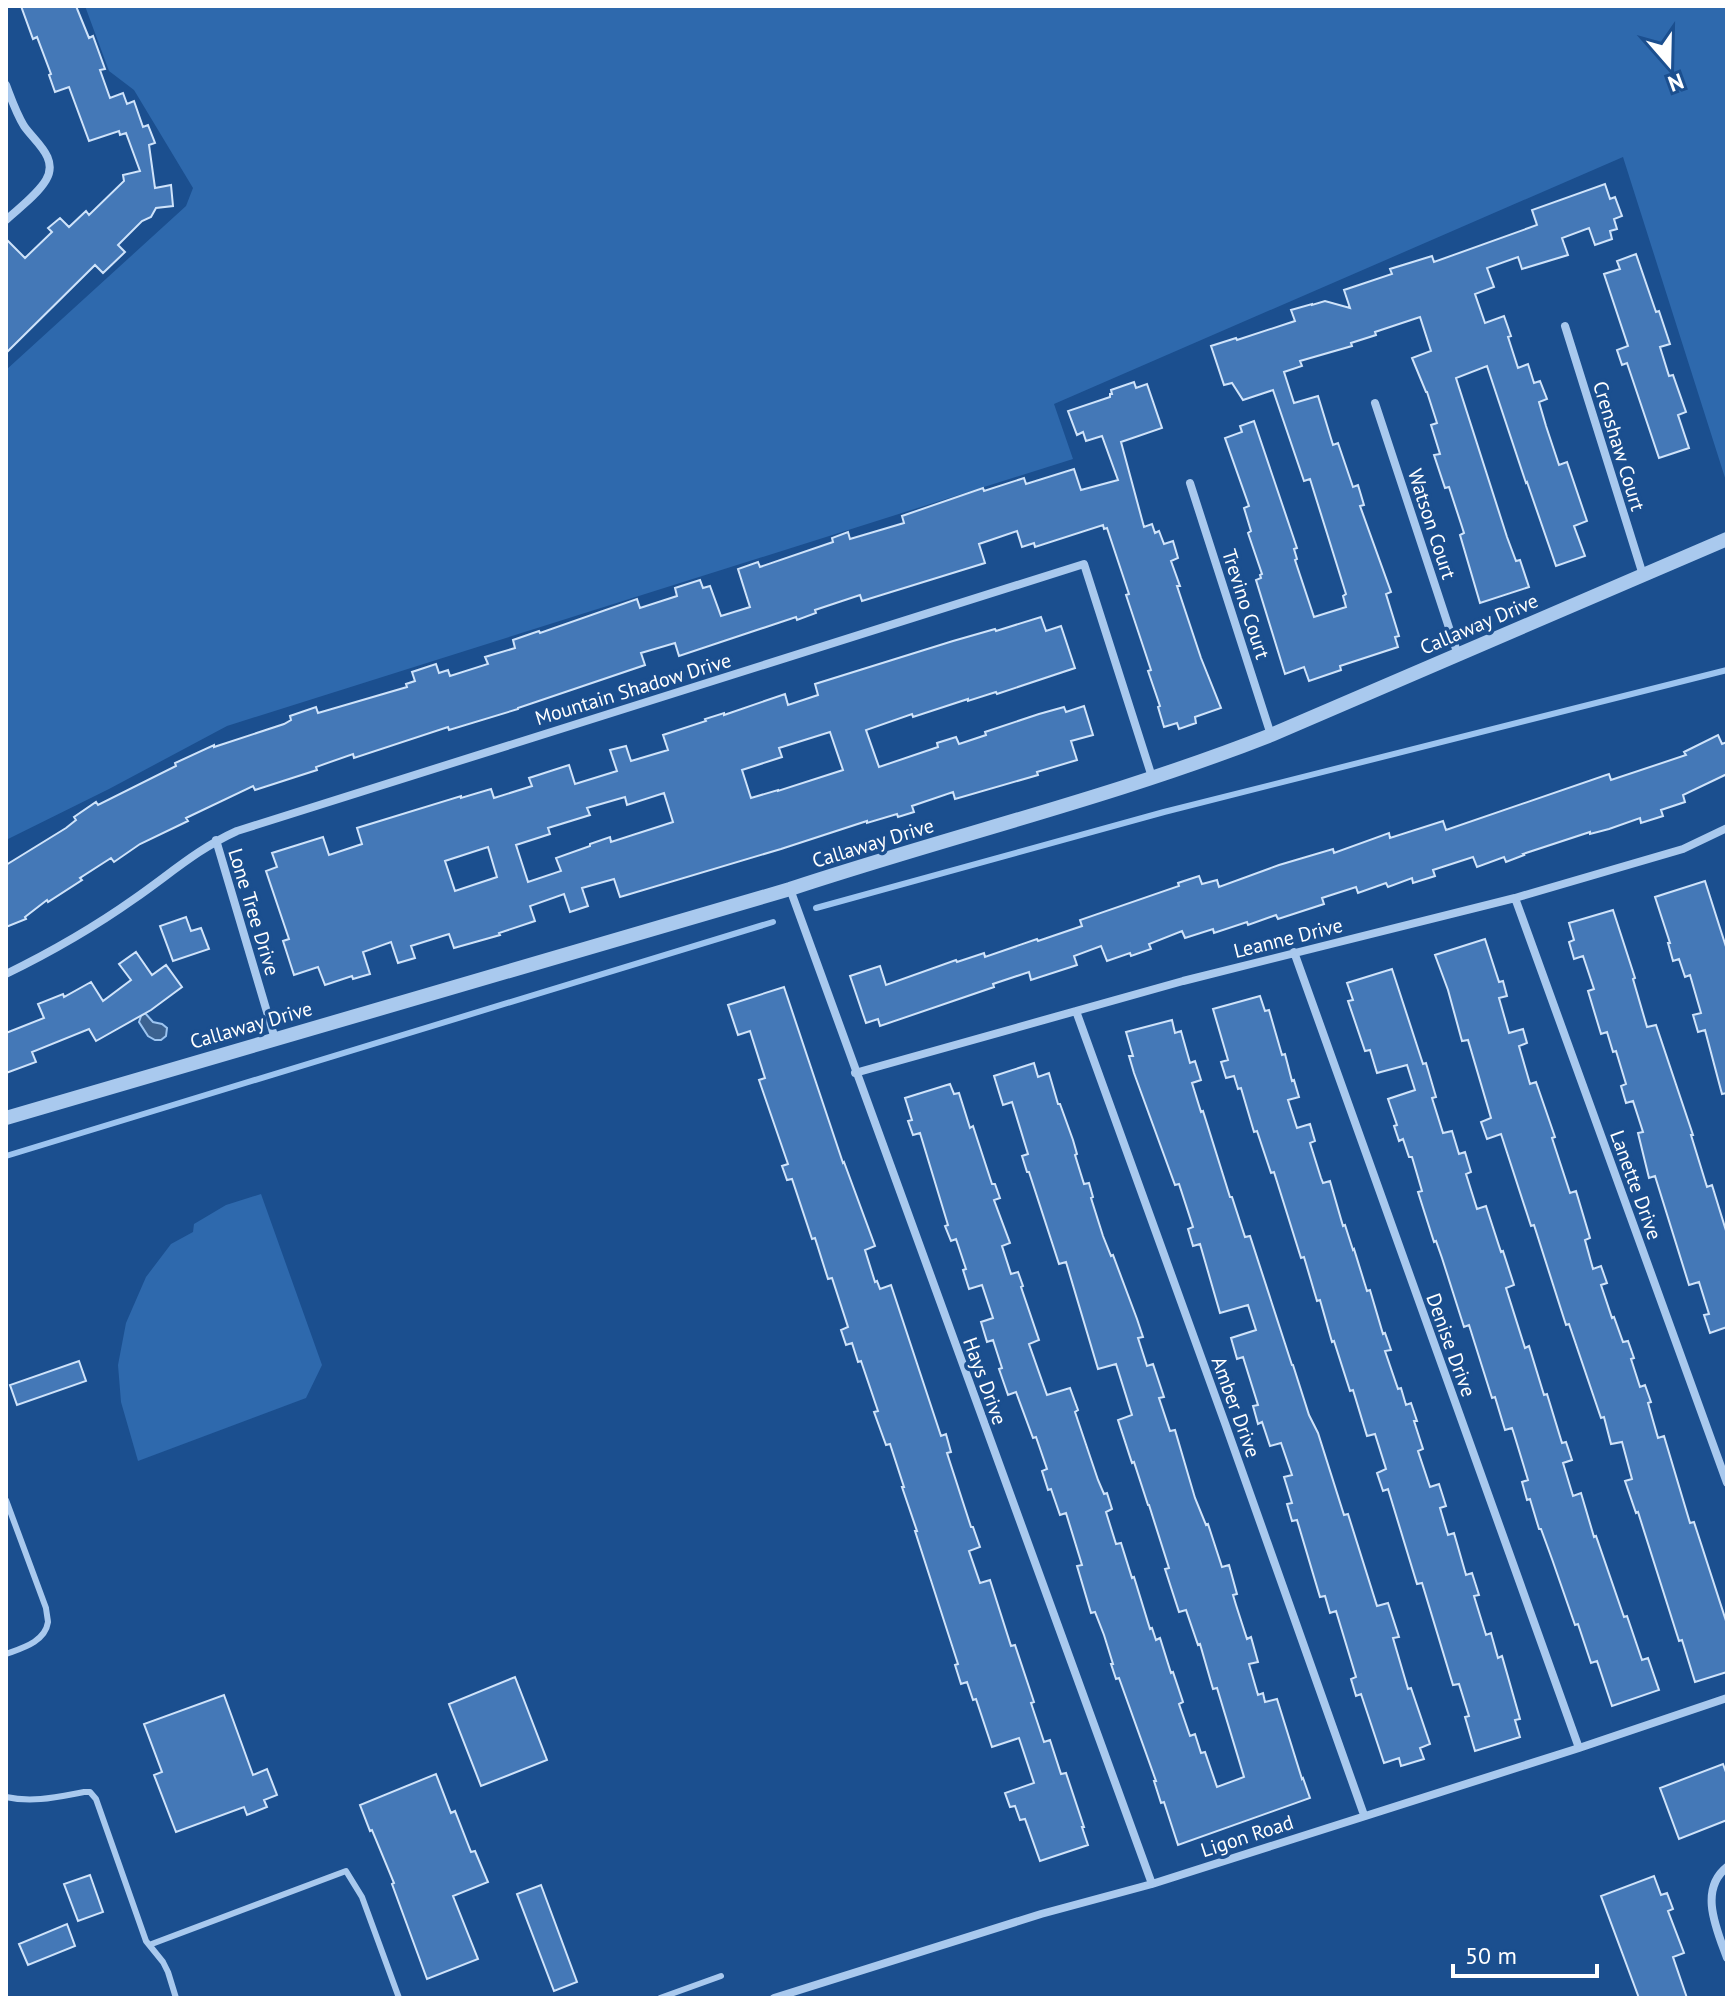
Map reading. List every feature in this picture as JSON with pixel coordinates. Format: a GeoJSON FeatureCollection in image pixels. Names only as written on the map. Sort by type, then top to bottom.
{"type":"FeatureCollection","features":[{"type":"Feature","properties":{"kind":"street"},"geometry":{"type":"LineString","coordinates":[[6,85],[24,127],[46,152],[50,164],[48,178],[6,220]]}},
{"type":"Feature","properties":{"kind":"street","name":"Crenshaw Court"},"geometry":{"type":"LineString","coordinates":[[1565,326],[1643,575]]}},
{"type":"Feature","properties":{"kind":"street","name":"Watson Court"},"geometry":{"type":"LineString","coordinates":[[1375,403],[1458,655]]}},
{"type":"Feature","properties":{"kind":"street","name":"Trevino Court"},"geometry":{"type":"LineString","coordinates":[[1190,483],[1271,735]]}},
{"type":"Feature","properties":{"kind":"street","name":"Callaway Drive"},"geometry":{"type":"LineString","coordinates":[[6,1118],[790,889],[1214,758],[1727,539]]}},
{"type":"Feature","properties":{"kind":"street","name":"Mountain Shadow Drive"},"geometry":{"type":"LineString","coordinates":[[6,974],[80,936],[216,840],[237,831],[1084,564],[1152,777]]}},
{"type":"Feature","properties":{"kind":"street","name":"Leanne Drive"},"geometry":{"type":"LineString","coordinates":[[855,1073],[1294,952],[1515,898],[1683,849],[1727,829]]}},
{"type":"Feature","properties":{"kind":"street","name":"Lone Tree Drive"},"geometry":{"type":"LineString","coordinates":[[216,840],[275,1039]]}},
{"type":"Feature","properties":{"kind":"street","name":"Hays Drive"},"geometry":{"type":"LineString","coordinates":[[790,889],[1152,1884]]}},
{"type":"Feature","properties":{"kind":"street","name":"Lanette Drive"},"geometry":{"type":"LineString","coordinates":[[1515,898],[1727,1483]]}},
{"type":"Feature","properties":{"kind":"street","name":"Denise Drive"},"geometry":{"type":"LineString","coordinates":[[1294,952],[1579,1748]]}},
{"type":"Feature","properties":{"kind":"street","name":"Amber Drive"},"geometry":{"type":"LineString","coordinates":[[1076,1011],[1364,1815]]}},
{"type":"Feature","properties":{"kind":"street","name":"Ligon Road"},"geometry":{"type":"LineString","coordinates":[[774,1998],[1041,1914],[1152,1884],[1727,1698]]}},
{"type":"Feature","properties":{"kind":"street"},"geometry":{"type":"LineString","coordinates":[[1727,1867],[1719,1874],[1712,1893],[1712,1916],[1727,1958]]}},
{"type":"Feature","properties":{"kind":"lane"},"geometry":{"type":"LineString","coordinates":[[6,1500],[48,1621],[32,1644],[6,1654]]}},
{"type":"Feature","properties":{"kind":"lane"},"geometry":{"type":"LineString","coordinates":[[6,1797],[39,1801],[90,1792],[96,1799],[146,1941],[163,1962],[176,1998]]}},
{"type":"Feature","properties":{"kind":"lane"},"geometry":{"type":"LineString","coordinates":[[149,1945],[346,1871],[362,1897],[399,1998]]}},
{"type":"Feature","properties":{"kind":"lane"},"geometry":{"type":"LineString","coordinates":[[660,1998],[721,1976]]}},
{"type":"Feature","properties":{"kind":"shaded area"},"geometry":{"type":"Polygon","coordinates":[[[85,6],[1727,6],[1727,484],[1623,157],[1054,404],[1073,459],[227,726],[6,840],[6,370],[186,206],[193,188],[134,90],[109,71],[85,6]]]}},
{"type":"Feature","properties":{"kind":"shaded area"},"geometry":{"type":"Polygon","coordinates":[[[145,1013],[153,1022],[167,1028],[166,1036],[161,1040],[148,1036],[139,1022],[145,1013]]]}},
{"type":"Feature","properties":{"kind":"shaded area"},"geometry":{"type":"Polygon","coordinates":[[[261,1194],[322,1365],[306,1398],[138,1461],[121,1402],[118,1365],[126,1323],[146,1277],[171,1244],[193,1232],[194,1224],[226,1205],[261,1194]]]}},
{"type":"Feature","properties":{"kind":"building"},"geometry":{"type":"Polygon","coordinates":[[[21,6],[76,6],[89,38],[93,36],[105,69],[100,70],[110,98],[123,93],[127,104],[134,101],[143,127],[148,125],[155,143],[149,145],[155,188],[171,185],[173,206],[156,208],[151,217],[142,221],[118,245],[125,252],[103,273],[95,265],[6,353],[6,239],[25,258],[52,232],[48,228],[60,218],[69,227],[86,211],[89,215],[124,181],[123,175],[140,171],[126,133],[120,135],[119,131],[89,141],[69,87],[55,92],[37,37],[33,39],[21,6]]]}},
{"type":"Feature","properties":{"kind":"building"},"geometry":{"type":"Polygon","coordinates":[[[1605,184],[1610,199],[1615,197],[1622,216],[1614,219],[1617,229],[1610,231],[1612,239],[1595,245],[1589,228],[1562,238],[1568,255],[1522,269],[1518,257],[1487,268],[1494,287],[1475,294],[1485,323],[1504,316],[1518,368],[1528,364],[1534,383],[1540,381],[1547,399],[1539,402],[1559,465],[1567,462],[1587,521],[1574,526],[1585,556],[1556,566],[1487,366],[1456,378],[1507,537],[1516,561],[1520,560],[1529,587],[1480,603],[1460,535],[1464,533],[1449,487],[1445,488],[1434,455],[1440,454],[1431,425],[1437,423],[1412,358],[1431,351],[1420,317],[1375,332],[1376,335],[1351,343],[1352,346],[1300,361],[1302,366],[1284,372],[1294,403],[1318,396],[1333,445],[1338,443],[1353,487],[1358,485],[1364,505],[1360,506],[1391,592],[1386,594],[1399,636],[1395,637],[1398,647],[1340,666],[1341,670],[1309,681],[1304,667],[1285,674],[1256,580],[1262,574],[1248,533],[1251,531],[1244,508],[1249,506],[1225,438],[1242,432],[1240,426],[1254,421],[1297,548],[1294,549],[1295,560],[1314,617],[1346,607],[1343,596],[1346,594],[1310,479],[1304,481],[1273,390],[1243,400],[1232,383],[1224,385],[1211,346],[1295,321],[1291,310],[1312,304],[1325,301],[1350,308],[1344,290],[1392,274],[1390,269],[1432,256],[1434,262],[1537,225],[1532,210],[1605,184]]]}},
{"type":"Feature","properties":{"kind":"building"},"geometry":{"type":"Polygon","coordinates":[[[1636,254],[1670,344],[1660,347],[1669,376],[1673,375],[1686,412],[1678,415],[1689,448],[1659,458],[1627,363],[1622,365],[1617,350],[1628,346],[1604,274],[1620,269],[1617,261],[1636,254]]]}},
{"type":"Feature","properties":{"kind":"building"},"geometry":{"type":"Polygon","coordinates":[[[1134,382],[1136,388],[1147,384],[1162,428],[1121,442],[1144,527],[1152,524],[1155,533],[1159,531],[1164,544],[1173,541],[1178,558],[1171,561],[1180,586],[1177,586],[1221,708],[1195,717],[1196,723],[1179,729],[1177,723],[1164,727],[1148,671],[1151,670],[1107,528],[1104,529],[1103,525],[1035,547],[1034,543],[1022,547],[1017,531],[979,544],[985,563],[862,601],[860,595],[815,610],[816,613],[797,620],[796,617],[679,656],[675,643],[641,653],[645,665],[518,709],[449,730],[448,727],[354,758],[353,754],[316,767],[317,770],[255,790],[253,786],[186,818],[188,821],[140,844],[114,862],[111,858],[80,878],[82,880],[47,900],[26,919],[6,927],[6,865],[66,828],[76,820],[74,817],[96,802],[98,805],[214,745],[284,724],[291,720],[290,716],[316,707],[318,713],[407,687],[406,684],[415,681],[412,672],[436,664],[439,673],[448,670],[450,676],[488,664],[485,657],[515,648],[513,640],[637,599],[640,608],[677,596],[675,588],[700,580],[703,588],[710,586],[721,616],[750,607],[738,569],[758,562],[760,567],[833,542],[832,538],[848,532],[850,539],[904,523],[902,516],[983,488],[984,491],[1024,478],[1026,484],[1074,469],[1081,490],[1118,480],[1102,436],[1086,441],[1083,432],[1077,435],[1068,411],[1110,397],[1111,390],[1134,382]]]}},
{"type":"Feature","properties":{"kind":"building"},"geometry":{"type":"Polygon","coordinates":[[[1041,617],[1046,631],[1061,626],[1075,668],[997,694],[968,699],[913,717],[912,714],[866,730],[879,767],[938,747],[937,743],[956,737],[959,744],[1039,714],[1064,707],[1066,712],[1084,706],[1093,735],[1071,741],[1077,760],[1037,772],[1038,775],[955,799],[953,792],[912,806],[914,812],[867,821],[620,897],[614,879],[582,888],[588,906],[570,912],[564,894],[530,906],[535,921],[454,948],[449,934],[411,946],[415,958],[398,963],[391,942],[363,952],[370,974],[353,979],[352,976],[325,985],[318,967],[294,975],[283,941],[289,939],[266,871],[277,867],[272,853],[323,837],[329,855],[362,844],[357,828],[491,789],[494,798],[532,786],[529,778],[569,765],[575,784],[617,771],[610,750],[626,746],[631,761],[668,750],[663,735],[705,719],[785,694],[788,705],[818,695],[815,684],[953,641],[1041,617]],[[830,732],[779,748],[782,757],[742,770],[751,798],[843,770],[830,732]],[[664,793],[627,805],[625,797],[587,808],[590,815],[548,828],[550,834],[516,845],[528,882],[561,871],[556,858],[610,837],[611,842],[673,822],[664,793]],[[488,847],[445,861],[455,891],[497,877],[488,847]]]}},
{"type":"Feature","properties":{"kind":"building"},"geometry":{"type":"Polygon","coordinates":[[[1718,735],[1722,744],[1727,742],[1727,774],[1683,795],[1685,802],[1661,810],[1663,816],[1641,823],[1640,818],[1590,832],[1506,862],[1504,857],[1477,867],[1473,857],[1433,870],[1435,876],[1413,883],[1412,878],[1358,893],[1356,887],[1322,898],[1324,904],[1278,919],[1276,915],[1214,933],[1213,929],[1185,938],[1182,931],[1149,944],[1151,949],[1107,961],[1101,946],[1074,956],[1077,965],[1031,980],[1029,972],[880,1026],[878,1019],[866,1023],[850,976],[880,966],[886,985],[956,960],[984,953],[985,957],[1082,926],[1080,920],[1179,886],[1178,883],[1199,876],[1202,884],[1217,880],[1219,887],[1279,865],[1333,849],[1334,853],[1389,833],[1390,838],[1443,821],[1446,830],[1609,774],[1611,780],[1686,755],[1684,752],[1718,735]]]}},
{"type":"Feature","properties":{"kind":"building"},"geometry":{"type":"Polygon","coordinates":[[[1705,881],[1727,950],[1727,1093],[1722,1094],[1705,1030],[1698,1032],[1693,1015],[1701,1013],[1690,975],[1685,977],[1679,959],[1673,961],[1655,897],[1705,881]]]}},
{"type":"Feature","properties":{"kind":"building"},"geometry":{"type":"Polygon","coordinates":[[[1613,910],[1647,1027],[1656,1025],[1707,1187],[1712,1185],[1727,1234],[1727,1327],[1710,1333],[1704,1315],[1709,1314],[1699,1282],[1689,1285],[1655,1176],[1649,1178],[1638,1133],[1643,1132],[1633,1101],[1626,1103],[1621,1086],[1626,1084],[1616,1051],[1613,1052],[1607,1032],[1601,1034],[1588,991],[1594,989],[1583,956],[1574,959],[1569,942],[1574,940],[1569,923],[1613,910]]]}},
{"type":"Feature","properties":{"kind":"building"},"geometry":{"type":"Polygon","coordinates":[[[186,917],[191,931],[201,928],[209,949],[173,961],[160,926],[186,917]]]}},
{"type":"Feature","properties":{"kind":"building"},"geometry":{"type":"Polygon","coordinates":[[[1485,939],[1499,982],[1503,981],[1507,996],[1499,998],[1509,1033],[1523,1029],[1527,1043],[1519,1046],[1530,1084],[1536,1082],[1570,1193],[1576,1191],[1590,1238],[1585,1240],[1593,1269],[1601,1266],[1607,1283],[1601,1285],[1612,1318],[1623,1342],[1628,1341],[1640,1387],[1645,1385],[1658,1438],[1664,1436],[1690,1523],[1694,1522],[1727,1624],[1727,1672],[1695,1682],[1625,1481],[1632,1479],[1622,1442],[1611,1444],[1569,1324],[1566,1325],[1501,1134],[1487,1139],[1481,1122],[1491,1118],[1468,1040],[1462,1041],[1435,955],[1485,939]]]}},
{"type":"Feature","properties":{"kind":"building"},"geometry":{"type":"Polygon","coordinates":[[[136,952],[152,975],[166,965],[182,987],[151,1010],[96,1041],[89,1029],[32,1052],[36,1062],[6,1073],[6,1033],[44,1018],[38,1004],[63,994],[64,997],[91,982],[103,1001],[131,980],[119,964],[136,952]]]}},
{"type":"Feature","properties":{"kind":"building"},"geometry":{"type":"Polygon","coordinates":[[[1392,969],[1423,1064],[1426,1063],[1436,1097],[1432,1098],[1443,1133],[1452,1131],[1459,1154],[1465,1152],[1471,1172],[1466,1174],[1477,1209],[1486,1206],[1503,1251],[1514,1285],[1506,1288],[1525,1348],[1529,1346],[1562,1443],[1566,1442],[1572,1460],[1563,1463],[1573,1496],[1581,1493],[1624,1617],[1627,1616],[1642,1660],[1648,1658],[1659,1690],[1612,1706],[1597,1661],[1591,1663],[1578,1624],[1575,1625],[1530,1499],[1527,1500],[1522,1482],[1528,1480],[1512,1428],[1505,1430],[1469,1325],[1464,1327],[1418,1192],[1422,1191],[1412,1157],[1409,1157],[1403,1139],[1399,1141],[1394,1126],[1397,1125],[1388,1099],[1415,1090],[1407,1065],[1377,1073],[1370,1050],[1365,1051],[1348,1001],[1353,1000],[1347,983],[1392,969]]]}},
{"type":"Feature","properties":{"kind":"building"},"geometry":{"type":"Polygon","coordinates":[[[784,987],[843,1163],[875,1246],[865,1250],[875,1282],[880,1289],[891,1285],[941,1436],[946,1434],[951,1452],[947,1453],[980,1547],[969,1551],[980,1583],[990,1580],[1011,1646],[1015,1645],[1034,1702],[1031,1703],[1044,1742],[1050,1740],[1061,1774],[1066,1773],[1084,1827],[1088,1845],[1040,1861],[1025,1819],[1020,1820],[1015,1806],[1010,1807],[1005,1793],[1034,1783],[1019,1738],[992,1747],[976,1699],[973,1700],[967,1682],[961,1684],[955,1665],[958,1664],[890,1444],[886,1445],[874,1412],[878,1411],[861,1361],[858,1362],[852,1343],[846,1345],[841,1330],[848,1327],[832,1278],[828,1279],[792,1179],[787,1180],[782,1166],[788,1164],[759,1080],[765,1078],[750,1031],[738,1035],[728,1005],[784,987]]]}},
{"type":"Feature","properties":{"kind":"building"},"geometry":{"type":"Polygon","coordinates":[[[1260,996],[1265,1011],[1269,1010],[1299,1097],[1288,1100],[1297,1128],[1310,1124],[1315,1141],[1310,1143],[1321,1178],[1323,1183],[1330,1181],[1343,1226],[1391,1350],[1385,1351],[1398,1389],[1401,1388],[1406,1405],[1411,1403],[1417,1421],[1414,1421],[1423,1449],[1418,1451],[1430,1487],[1439,1484],[1446,1506],[1440,1508],[1448,1535],[1454,1533],[1466,1575],[1472,1573],[1479,1595],[1474,1596],[1486,1635],[1491,1633],[1498,1658],[1502,1656],[1520,1719],[1515,1720],[1520,1737],[1475,1751],[1459,1684],[1453,1685],[1422,1583],[1417,1584],[1388,1489],[1383,1491],[1377,1473],[1386,1469],[1375,1434],[1367,1436],[1320,1300],[1317,1301],[1304,1257],[1301,1258],[1274,1172],[1271,1173],[1257,1131],[1254,1132],[1241,1088],[1238,1089],[1234,1076],[1226,1078],[1221,1062],[1228,1060],[1213,1009],[1260,996]]]}},
{"type":"Feature","properties":{"kind":"building"},"geometry":{"type":"Polygon","coordinates":[[[1172,1020],[1175,1033],[1181,1031],[1190,1063],[1195,1061],[1201,1080],[1192,1083],[1201,1112],[1245,1237],[1250,1236],[1344,1515],[1348,1514],[1377,1606],[1388,1603],[1399,1637],[1393,1638],[1408,1689],[1411,1688],[1430,1744],[1420,1748],[1424,1759],[1401,1766],[1399,1758],[1384,1763],[1361,1694],[1356,1696],[1351,1679],[1356,1677],[1336,1611],[1330,1613],[1325,1596],[1320,1597],[1297,1520],[1292,1521],[1287,1504],[1292,1503],[1284,1477],[1292,1475],[1281,1443],[1270,1446],[1262,1422],[1258,1424],[1253,1406],[1258,1405],[1243,1357],[1237,1359],[1231,1338],[1256,1330],[1248,1305],[1220,1313],[1200,1244],[1193,1246],[1188,1229],[1193,1227],[1179,1184],[1175,1185],[1134,1073],[1126,1032],[1172,1020]]]}},
{"type":"Feature","properties":{"kind":"building"},"geometry":{"type":"Polygon","coordinates":[[[1034,1063],[1038,1077],[1049,1073],[1073,1140],[1084,1184],[1089,1183],[1103,1236],[1137,1319],[1143,1337],[1138,1338],[1147,1366],[1153,1364],[1164,1397],[1159,1398],[1170,1431],[1175,1430],[1195,1498],[1208,1524],[1222,1567],[1229,1565],[1237,1594],[1233,1595],[1258,1662],[1249,1664],[1258,1695],[1263,1693],[1265,1702],[1277,1699],[1310,1798],[1178,1845],[1119,1678],[1116,1679],[1104,1635],[1095,1612],[1091,1613],[1077,1566],[1082,1565],[1066,1513],[1060,1515],[1051,1489],[1048,1490],[1042,1471],[1047,1469],[1036,1437],[1033,1438],[1016,1392],[1008,1395],[993,1340],[987,1342],[981,1322],[993,1318],[982,1285],[969,1289],[956,1239],[951,1241],[945,1226],[948,1225],[920,1133],[913,1135],[908,1121],[912,1120],[905,1098],[950,1084],[954,1094],[959,1093],[970,1128],[973,1126],[992,1184],[995,1184],[1000,1198],[994,1200],[1010,1243],[1002,1246],[1011,1274],[1018,1272],[1023,1286],[1039,1340],[1029,1344],[1047,1395],[1070,1388],[1098,1480],[1104,1494],[1107,1493],[1112,1509],[1106,1512],[1116,1544],[1121,1543],[1150,1629],[1156,1640],[1160,1638],[1183,1702],[1179,1704],[1190,1736],[1195,1734],[1201,1753],[1205,1752],[1217,1787],[1244,1777],[1200,1644],[1186,1610],[1179,1612],[1149,1505],[1118,1420],[1132,1415],[1116,1364],[1098,1369],[1066,1262],[1059,1264],[1027,1172],[1022,1156],[1028,1154],[1012,1102],[1003,1105],[994,1076],[1034,1063]]]}},
{"type":"Feature","properties":{"kind":"building"},"geometry":{"type":"Polygon","coordinates":[[[79,1361],[86,1381],[17,1405],[10,1385],[79,1361]]]}},
{"type":"Feature","properties":{"kind":"building"},"geometry":{"type":"Polygon","coordinates":[[[515,1677],[547,1760],[481,1786],[449,1704],[515,1677]]]}},
{"type":"Feature","properties":{"kind":"building"},"geometry":{"type":"Polygon","coordinates":[[[224,1695],[253,1775],[267,1769],[277,1795],[264,1800],[267,1807],[247,1815],[244,1807],[176,1832],[154,1775],[162,1772],[144,1724],[224,1695]]]}},
{"type":"Feature","properties":{"kind":"building"},"geometry":{"type":"Polygon","coordinates":[[[1723,1764],[1727,1775],[1727,1820],[1679,1839],[1660,1788],[1723,1764]]]}},
{"type":"Feature","properties":{"kind":"building"},"geometry":{"type":"Polygon","coordinates":[[[436,1774],[451,1813],[455,1811],[471,1852],[475,1851],[488,1882],[453,1896],[478,1959],[427,1979],[394,1883],[360,1805],[436,1774]]]}},
{"type":"Feature","properties":{"kind":"building"},"geometry":{"type":"Polygon","coordinates":[[[90,1875],[103,1912],[78,1921],[64,1884],[90,1875]]]}},
{"type":"Feature","properties":{"kind":"building"},"geometry":{"type":"Polygon","coordinates":[[[1654,1876],[1661,1895],[1667,1893],[1673,1909],[1668,1911],[1684,1953],[1673,1957],[1687,1998],[1639,1998],[1601,1896],[1654,1876]]]}},
{"type":"Feature","properties":{"kind":"building"},"geometry":{"type":"Polygon","coordinates":[[[541,1885],[577,1982],[554,1991],[517,1894],[541,1885]]]}},
{"type":"Feature","properties":{"kind":"building"},"geometry":{"type":"Polygon","coordinates":[[[67,1924],[75,1946],[28,1965],[19,1944],[67,1924]]]}},
{"type":"Feature","properties":{"kind":"waterway"},"geometry":{"type":"LineString","coordinates":[[816,908],[1164,812],[1727,670]]}},
{"type":"Feature","properties":{"kind":"waterway"},"geometry":{"type":"LineString","coordinates":[[6,1156],[773,922]]}}]}
